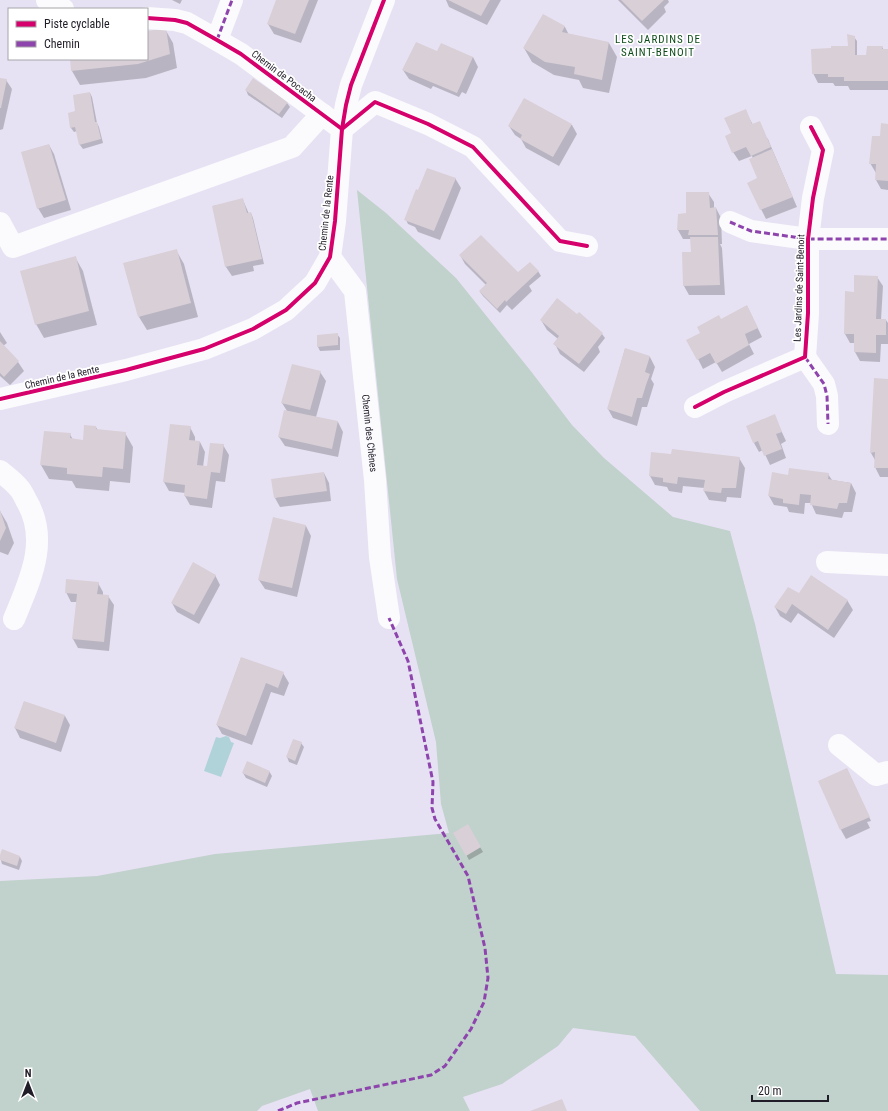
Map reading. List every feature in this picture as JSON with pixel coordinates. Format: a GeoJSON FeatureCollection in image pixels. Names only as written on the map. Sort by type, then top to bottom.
{"type":"FeatureCollection","features":[{"type":"Feature","properties":{"kind":"street"},"geometry":{"type":"LineString","coordinates":[[47,0],[61,8]]}},
{"type":"Feature","properties":{"kind":"street"},"geometry":{"type":"LineString","coordinates":[[217,40],[232,0]]}},
{"type":"Feature","properties":{"kind":"street","name":"Chemin de la Rente"},"geometry":{"type":"LineString","coordinates":[[0,399],[155,363],[204,349],[253,329],[286,310],[303,295],[315,282],[330,257],[335,221],[342,129],[346,105],[351,86],[384,0]]}},
{"type":"Feature","properties":{"kind":"street","name":"Chemin de Pocacha"},"geometry":{"type":"LineString","coordinates":[[148,18],[175,20],[187,23],[217,40],[241,54],[342,129]]}},
{"type":"Feature","properties":{"kind":"street"},"geometry":{"type":"LineString","coordinates":[[342,129],[375,102],[428,124],[473,147],[560,241],[587,246]]}},
{"type":"Feature","properties":{"kind":"street"},"geometry":{"type":"LineString","coordinates":[[0,223],[13,247],[292,147],[322,114]]}},
{"type":"Feature","properties":{"kind":"street","name":"Les Jardins de Saint-Benoit"},"geometry":{"type":"LineString","coordinates":[[811,128],[823,150],[813,198],[808,239],[808,313],[805,357],[824,384],[827,396],[828,424]]}},
{"type":"Feature","properties":{"kind":"street","name":"Les Jardins de Saint-Benoit"},"geometry":{"type":"LineString","coordinates":[[730,222],[751,231],[808,239],[888,239]]}},
{"type":"Feature","properties":{"kind":"street","name":"Chemin des Chênes"},"geometry":{"type":"LineString","coordinates":[[330,257],[355,291],[375,480],[380,557],[390,618]]}},
{"type":"Feature","properties":{"kind":"street","name":"Les Jardins de Saint-Benoit"},"geometry":{"type":"LineString","coordinates":[[695,406],[805,357]]}},
{"type":"Feature","properties":{"kind":"street"},"geometry":{"type":"LineString","coordinates":[[0,471],[19,488],[32,508],[37,526],[37,549],[32,576],[14,619]]}},
{"type":"Feature","properties":{"kind":"street"},"geometry":{"type":"LineString","coordinates":[[827,562],[888,565]]}},
{"type":"Feature","properties":{"kind":"street"},"geometry":{"type":"LineString","coordinates":[[840,745],[876,775],[888,772]]}},
{"type":"Feature","properties":{"kind":"shaded area"},"geometry":{"type":"Polygon","coordinates":[[[357,190],[386,213],[456,278],[572,425],[604,458],[673,517],[730,531],[755,624],[836,974],[888,975],[888,1111],[700,1111],[635,1036],[573,1028],[558,1046],[502,1084],[463,1097],[470,1111],[318,1111],[310,1089],[262,1106],[257,1111],[0,1111],[0,881],[97,876],[215,854],[449,833],[441,804],[436,742],[397,579],[357,190]]]}},
{"type":"Feature","properties":{"kind":"shaded area"},"geometry":{"type":"Polygon","coordinates":[[[226,736],[229,737],[231,742],[234,743],[221,777],[204,771],[216,737],[220,738],[226,736]]]}},
{"type":"Feature","properties":{"kind":"building"},"geometry":{"type":"Polygon","coordinates":[[[276,0],[309,0],[295,34],[267,24],[276,0]]]}},
{"type":"Feature","properties":{"kind":"building"},"geometry":{"type":"Polygon","coordinates":[[[448,0],[490,0],[481,16],[448,0]]]}},
{"type":"Feature","properties":{"kind":"building"},"geometry":{"type":"Polygon","coordinates":[[[621,0],[664,0],[642,21],[621,0]]]}},
{"type":"Feature","properties":{"kind":"building"},"geometry":{"type":"Polygon","coordinates":[[[543,14],[565,26],[562,32],[609,42],[602,80],[574,74],[575,67],[545,62],[523,48],[543,14]]]}},
{"type":"Feature","properties":{"kind":"building"},"geometry":{"type":"Polygon","coordinates":[[[166,28],[170,54],[138,64],[71,71],[70,60],[148,60],[148,31],[166,28]]]}},
{"type":"Feature","properties":{"kind":"building"},"geometry":{"type":"Polygon","coordinates":[[[847,34],[855,36],[855,55],[866,55],[867,46],[883,46],[882,49],[888,49],[888,81],[844,81],[844,77],[828,77],[828,74],[812,74],[811,49],[831,48],[831,46],[848,46],[847,34]]]}},
{"type":"Feature","properties":{"kind":"building"},"geometry":{"type":"Polygon","coordinates":[[[416,42],[437,51],[441,43],[473,57],[457,93],[402,70],[416,42]]]}},
{"type":"Feature","properties":{"kind":"building"},"geometry":{"type":"Polygon","coordinates":[[[0,78],[7,79],[1,108],[0,108],[0,78]]]}},
{"type":"Feature","properties":{"kind":"building"},"geometry":{"type":"Polygon","coordinates":[[[253,78],[288,102],[279,114],[245,90],[253,78]]]}},
{"type":"Feature","properties":{"kind":"building"},"geometry":{"type":"Polygon","coordinates":[[[90,92],[95,122],[97,122],[101,139],[79,145],[75,127],[70,128],[68,113],[75,111],[73,95],[90,92]]]}},
{"type":"Feature","properties":{"kind":"building"},"geometry":{"type":"Polygon","coordinates":[[[524,98],[572,124],[553,157],[520,139],[522,135],[508,126],[524,98]]]}},
{"type":"Feature","properties":{"kind":"building"},"geometry":{"type":"Polygon","coordinates":[[[746,109],[752,124],[760,121],[771,147],[751,156],[746,147],[732,153],[725,136],[731,133],[724,118],[746,109]]]}},
{"type":"Feature","properties":{"kind":"building"},"geometry":{"type":"Polygon","coordinates":[[[881,123],[888,124],[888,181],[875,180],[876,164],[869,164],[872,136],[880,136],[881,123]]]}},
{"type":"Feature","properties":{"kind":"building"},"geometry":{"type":"Polygon","coordinates":[[[49,144],[66,200],[37,209],[21,152],[49,144]]]}},
{"type":"Feature","properties":{"kind":"building"},"geometry":{"type":"Polygon","coordinates":[[[772,149],[793,197],[760,210],[747,183],[757,178],[749,159],[772,149]]]}},
{"type":"Feature","properties":{"kind":"building"},"geometry":{"type":"Polygon","coordinates":[[[427,168],[456,178],[434,231],[404,220],[416,189],[418,190],[427,168]]]}},
{"type":"Feature","properties":{"kind":"building"},"geometry":{"type":"Polygon","coordinates":[[[686,192],[709,192],[710,208],[716,207],[718,235],[688,235],[689,230],[677,230],[678,214],[686,213],[686,192]]]}},
{"type":"Feature","properties":{"kind":"building"},"geometry":{"type":"Polygon","coordinates":[[[243,198],[247,213],[251,212],[262,259],[225,267],[212,206],[243,198]]]}},
{"type":"Feature","properties":{"kind":"building"},"geometry":{"type":"Polygon","coordinates":[[[481,235],[518,272],[530,262],[539,271],[506,302],[505,300],[497,309],[479,291],[487,283],[459,255],[481,235]]]}},
{"type":"Feature","properties":{"kind":"building"},"geometry":{"type":"Polygon","coordinates":[[[690,237],[718,237],[720,285],[683,286],[682,252],[691,252],[690,237]]]}},
{"type":"Feature","properties":{"kind":"building"},"geometry":{"type":"Polygon","coordinates":[[[177,249],[191,303],[138,317],[123,263],[177,249]]]}},
{"type":"Feature","properties":{"kind":"building"},"geometry":{"type":"Polygon","coordinates":[[[76,256],[89,311],[35,325],[20,271],[76,256]]]}},
{"type":"Feature","properties":{"kind":"building"},"geometry":{"type":"Polygon","coordinates":[[[854,275],[878,276],[876,319],[886,319],[886,335],[876,335],[876,353],[854,352],[854,334],[844,334],[845,291],[854,292],[854,275]]]}},
{"type":"Feature","properties":{"kind":"building"},"geometry":{"type":"Polygon","coordinates":[[[557,298],[577,314],[579,312],[603,333],[579,364],[553,344],[559,336],[540,320],[557,298]]]}},
{"type":"Feature","properties":{"kind":"building"},"geometry":{"type":"Polygon","coordinates":[[[747,305],[758,328],[745,334],[749,345],[716,364],[710,353],[697,360],[686,340],[700,333],[697,327],[719,315],[721,319],[747,305]]]}},
{"type":"Feature","properties":{"kind":"building"},"geometry":{"type":"Polygon","coordinates":[[[338,333],[338,345],[317,347],[317,335],[338,333]]]}},
{"type":"Feature","properties":{"kind":"building"},"geometry":{"type":"Polygon","coordinates":[[[0,341],[19,361],[4,377],[0,373],[0,341]]]}},
{"type":"Feature","properties":{"kind":"building"},"geometry":{"type":"Polygon","coordinates":[[[625,348],[650,356],[645,372],[650,374],[642,398],[637,398],[632,417],[607,409],[625,348]]]}},
{"type":"Feature","properties":{"kind":"building"},"geometry":{"type":"Polygon","coordinates":[[[292,364],[321,371],[310,410],[281,403],[292,364]]]}},
{"type":"Feature","properties":{"kind":"building"},"geometry":{"type":"Polygon","coordinates":[[[874,378],[888,379],[888,468],[874,468],[875,452],[870,453],[874,378]]]}},
{"type":"Feature","properties":{"kind":"building"},"geometry":{"type":"Polygon","coordinates":[[[284,410],[338,421],[332,449],[278,437],[284,410]]]}},
{"type":"Feature","properties":{"kind":"building"},"geometry":{"type":"Polygon","coordinates":[[[775,414],[782,432],[776,434],[782,449],[764,456],[758,441],[753,443],[746,426],[775,414]]]}},
{"type":"Feature","properties":{"kind":"building"},"geometry":{"type":"Polygon","coordinates":[[[170,424],[191,426],[189,440],[200,441],[197,465],[207,466],[210,443],[224,444],[220,473],[211,472],[207,499],[184,496],[185,485],[163,482],[170,424]]]}},
{"type":"Feature","properties":{"kind":"building"},"geometry":{"type":"Polygon","coordinates":[[[84,425],[96,426],[96,429],[126,432],[123,469],[103,467],[102,477],[67,474],[67,468],[40,465],[44,431],[71,433],[70,438],[83,440],[84,425]]]}},
{"type":"Feature","properties":{"kind":"building"},"geometry":{"type":"Polygon","coordinates":[[[672,449],[740,457],[736,488],[722,488],[721,493],[703,491],[705,480],[678,477],[677,484],[663,482],[663,478],[649,476],[651,452],[671,454],[672,449]]]}},
{"type":"Feature","properties":{"kind":"building"},"geometry":{"type":"Polygon","coordinates":[[[789,468],[829,473],[828,479],[851,483],[847,503],[839,503],[837,509],[810,505],[811,495],[800,494],[799,505],[783,503],[783,499],[768,496],[772,472],[788,475],[789,468]]]}},
{"type":"Feature","properties":{"kind":"building"},"geometry":{"type":"Polygon","coordinates":[[[324,472],[327,491],[274,498],[271,479],[324,472]]]}},
{"type":"Feature","properties":{"kind":"building"},"geometry":{"type":"Polygon","coordinates":[[[0,510],[6,528],[0,541],[0,510]]]}},
{"type":"Feature","properties":{"kind":"building"},"geometry":{"type":"Polygon","coordinates":[[[273,517],[306,525],[292,588],[258,580],[273,517]]]}},
{"type":"Feature","properties":{"kind":"building"},"geometry":{"type":"Polygon","coordinates":[[[193,562],[216,575],[194,615],[171,603],[193,562]]]}},
{"type":"Feature","properties":{"kind":"building"},"geometry":{"type":"Polygon","coordinates":[[[811,575],[848,600],[828,630],[792,604],[786,614],[774,607],[788,587],[799,593],[811,575]]]}},
{"type":"Feature","properties":{"kind":"building"},"geometry":{"type":"Polygon","coordinates":[[[66,579],[99,582],[97,594],[109,595],[104,642],[72,639],[77,594],[65,593],[66,579]]]}},
{"type":"Feature","properties":{"kind":"building"},"geometry":{"type":"Polygon","coordinates":[[[241,657],[284,672],[278,688],[266,683],[246,736],[216,725],[241,657]]]}},
{"type":"Feature","properties":{"kind":"building"},"geometry":{"type":"Polygon","coordinates":[[[24,701],[65,715],[56,743],[14,728],[24,701]]]}},
{"type":"Feature","properties":{"kind":"building"},"geometry":{"type":"Polygon","coordinates":[[[293,739],[302,742],[295,761],[286,757],[293,739]]]}},
{"type":"Feature","properties":{"kind":"building"},"geometry":{"type":"Polygon","coordinates":[[[247,761],[270,771],[265,783],[242,773],[247,761]]]}},
{"type":"Feature","properties":{"kind":"building"},"geometry":{"type":"Polygon","coordinates":[[[847,768],[870,817],[840,830],[818,781],[847,768]]]}},
{"type":"Feature","properties":{"kind":"building"},"geometry":{"type":"Polygon","coordinates":[[[468,824],[481,847],[466,856],[453,833],[468,824]]]}},
{"type":"Feature","properties":{"kind":"building"},"geometry":{"type":"Polygon","coordinates":[[[2,849],[20,856],[17,866],[0,860],[2,849]]]}},
{"type":"Feature","properties":{"kind":"building"},"geometry":{"type":"Polygon","coordinates":[[[562,1099],[567,1111],[530,1111],[562,1099]]]}},
{"type":"Feature","properties":{"kind":"marked path"},"geometry":{"type":"LineString","coordinates":[[217,40],[232,0]]}},
{"type":"Feature","properties":{"kind":"marked path"},"geometry":{"type":"LineString","coordinates":[[730,222],[751,231],[808,239],[888,239]]}},
{"type":"Feature","properties":{"kind":"marked path"},"geometry":{"type":"LineString","coordinates":[[805,357],[824,384],[827,396],[828,424]]}},
{"type":"Feature","properties":{"kind":"marked path"},"geometry":{"type":"LineString","coordinates":[[278,1111],[297,1103],[431,1075],[445,1066],[471,1029],[484,1002],[488,978],[485,948],[468,876],[435,819],[432,808],[433,782],[408,661],[389,618]]}},
{"type":"Feature","properties":{"kind":"cycle path"},"geometry":{"type":"LineString","coordinates":[[0,399],[126,370],[204,349],[253,329],[286,310],[315,283],[330,257],[335,221],[342,129],[346,105],[351,85],[384,0]]}},
{"type":"Feature","properties":{"kind":"cycle path"},"geometry":{"type":"LineString","coordinates":[[148,18],[175,20],[187,23],[217,40],[241,54],[342,129],[375,102],[428,124],[473,147],[560,241],[587,246]]}},
{"type":"Feature","properties":{"kind":"cycle path"},"geometry":{"type":"LineString","coordinates":[[695,407],[724,392],[805,357],[808,313],[808,239],[813,198],[823,150],[811,127]]}},
{"type":"Feature","properties":{"kind":"district","name":"LES JARDINS DE SAINT-BENOIT"},"geometry":{"type":"Point","coordinates":[658,45]}}]}
